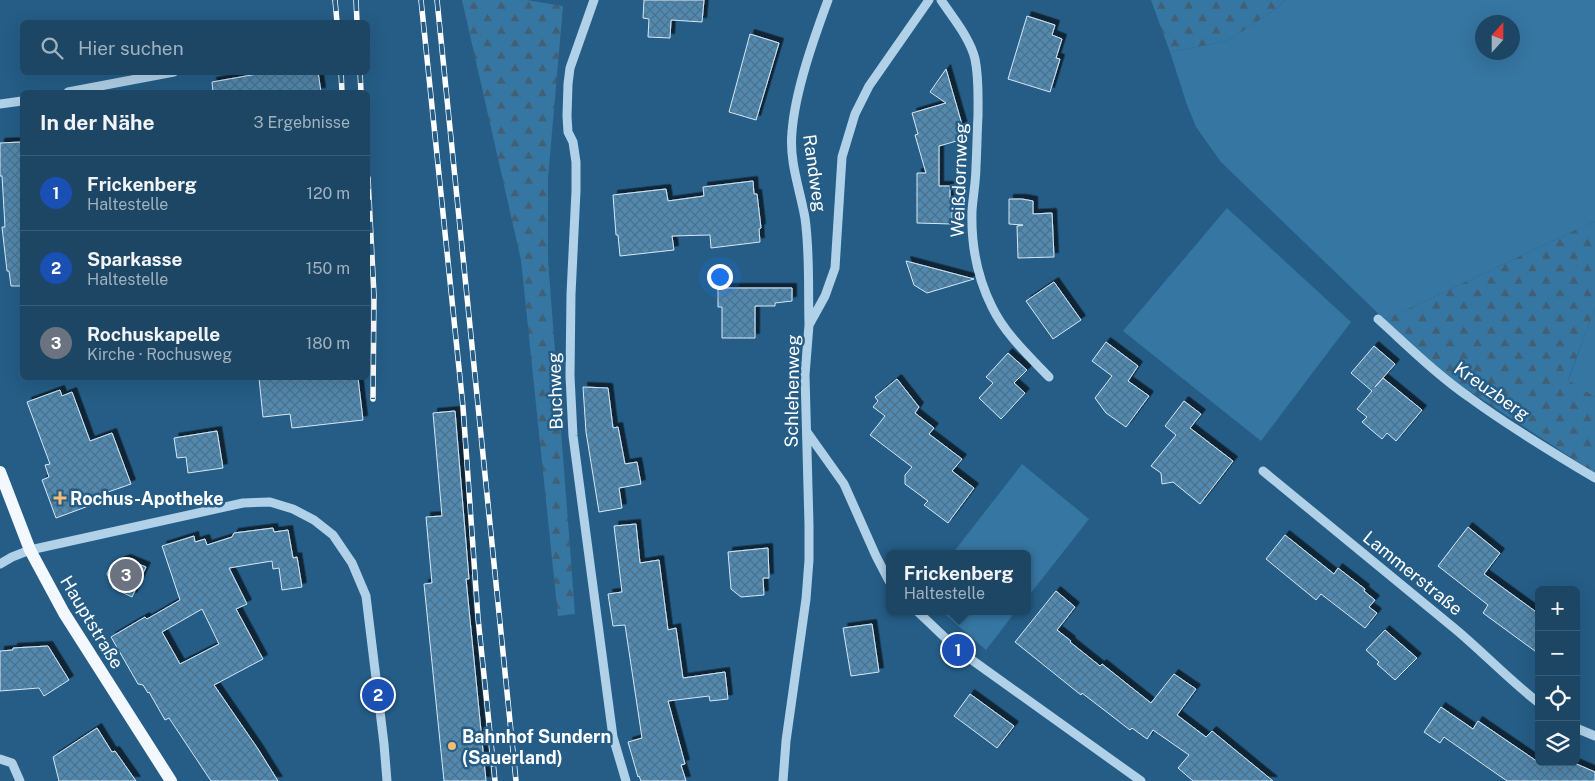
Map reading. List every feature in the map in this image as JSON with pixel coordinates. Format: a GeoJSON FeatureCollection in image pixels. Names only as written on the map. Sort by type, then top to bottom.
{"type":"FeatureCollection","features":[{"type":"Feature","properties":{"kind":"main road","name":"Hauptstraße"},"geometry":{"type":"LineString","coordinates":[[0,472],[30,550],[64,613],[171,781]]}},
{"type":"Feature","properties":{"kind":"street","name":"Buchweg"},"geometry":{"type":"LineString","coordinates":[[594,0],[570,68],[568,84],[568,132],[573,142],[576,162],[570,376],[573,436],[613,737],[626,781]]}},
{"type":"Feature","properties":{"kind":"street","name":"Randweg"},"geometry":{"type":"LineString","coordinates":[[809,325],[805,220],[795,179],[792,133],[802,82],[828,0]]}},
{"type":"Feature","properties":{"kind":"street","name":"Schlehenweg"},"geometry":{"type":"LineString","coordinates":[[783,781],[786,740],[806,599],[808,560],[805,376],[809,325],[825,296],[835,268],[842,157],[855,114],[869,86],[929,0]]}},
{"type":"Feature","properties":{"kind":"street","name":"Weißdornweg"},"geometry":{"type":"LineString","coordinates":[[941,0],[969,44],[977,76],[976,167],[972,233],[978,270],[992,308],[1001,323],[1049,378]]}},
{"type":"Feature","properties":{"kind":"street"},"geometry":{"type":"LineString","coordinates":[[79,90],[158,75]]}},
{"type":"Feature","properties":{"kind":"street"},"geometry":{"type":"LineString","coordinates":[[0,104],[20,101]]}},
{"type":"Feature","properties":{"kind":"street","name":"Kreuzberg"},"geometry":{"type":"LineString","coordinates":[[1378,319],[1470,398],[1548,450],[1595,478]]}},
{"type":"Feature","properties":{"kind":"street"},"geometry":{"type":"LineString","coordinates":[[807,432],[844,484],[886,575]]}},
{"type":"Feature","properties":{"kind":"street","name":"Lammerstraße"},"geometry":{"type":"LineString","coordinates":[[1263,471],[1454,628],[1535,699]]}},
{"type":"Feature","properties":{"kind":"street"},"geometry":{"type":"LineString","coordinates":[[0,564],[30,550],[243,503],[270,502],[314,520],[333,535],[352,563],[366,596],[387,781]]}},
{"type":"Feature","properties":{"kind":"street"},"geometry":{"type":"LineString","coordinates":[[921,615],[958,650],[1140,781]]}},
{"type":"Feature","properties":{"kind":"street"},"geometry":{"type":"LineString","coordinates":[[1580,730],[1595,736]]}},
{"type":"Feature","properties":{"kind":"street"},"geometry":{"type":"LineString","coordinates":[[0,759],[12,763],[20,781]]}},
{"type":"Feature","properties":{"kind":"green space"},"geometry":{"type":"Polygon","coordinates":[[[462,0],[527,0],[563,6],[548,178],[548,260],[575,614],[558,616],[521,260],[462,0]]]}},
{"type":"Feature","properties":{"kind":"green space"},"geometry":{"type":"Polygon","coordinates":[[[1151,0],[1285,0],[1276,9],[1227,41],[1170,52],[1151,0]]]}},
{"type":"Feature","properties":{"kind":"green space"},"geometry":{"type":"Polygon","coordinates":[[[1285,0],[1595,0],[1595,221],[1385,320],[1221,162],[1196,127],[1170,52],[1227,41],[1276,9],[1285,0]]]}},
{"type":"Feature","properties":{"kind":"green space"},"geometry":{"type":"Polygon","coordinates":[[[1227,208],[1351,322],[1261,441],[1123,331],[1227,208]]]}},
{"type":"Feature","properties":{"kind":"green space"},"geometry":{"type":"Polygon","coordinates":[[[1595,221],[1595,308],[1568,380],[1595,397],[1595,473],[1451,379],[1385,320],[1595,221]]]}},
{"type":"Feature","properties":{"kind":"green space"},"geometry":{"type":"Polygon","coordinates":[[[1595,308],[1595,397],[1568,381],[1595,308]]]}},
{"type":"Feature","properties":{"kind":"green space"},"geometry":{"type":"Polygon","coordinates":[[[1022,464],[1089,519],[1031,593],[1031,550],[955,550],[1022,464]]]}},
{"type":"Feature","properties":{"kind":"green space"},"geometry":{"type":"Polygon","coordinates":[[[946,615],[1013,615],[986,650],[946,615]]]}},
{"type":"Feature","properties":{"kind":"building"},"geometry":{"type":"Polygon","coordinates":[[[644,0],[704,0],[702,22],[671,20],[670,38],[648,37],[649,19],[643,18],[644,0]]]}},
{"type":"Feature","properties":{"kind":"building"},"geometry":{"type":"Polygon","coordinates":[[[1027,16],[1055,25],[1052,35],[1062,39],[1056,58],[1060,59],[1050,92],[1008,79],[1027,16]]]}},
{"type":"Feature","properties":{"kind":"building"},"geometry":{"type":"Polygon","coordinates":[[[750,34],[779,43],[756,120],[729,112],[750,34]]]}},
{"type":"Feature","properties":{"kind":"building"},"geometry":{"type":"Polygon","coordinates":[[[946,69],[963,128],[956,130],[960,140],[939,146],[939,186],[950,186],[952,224],[917,223],[917,173],[926,173],[915,135],[918,134],[912,113],[946,103],[930,92],[946,69]]]}},
{"type":"Feature","properties":{"kind":"building"},"geometry":{"type":"Polygon","coordinates":[[[252,75],[318,75],[321,90],[213,90],[212,82],[252,75]]]}},
{"type":"Feature","properties":{"kind":"building"},"geometry":{"type":"Polygon","coordinates":[[[20,142],[20,286],[11,286],[9,271],[7,271],[2,227],[5,227],[2,176],[0,176],[0,143],[20,142]]]}},
{"type":"Feature","properties":{"kind":"building"},"geometry":{"type":"Polygon","coordinates":[[[753,181],[754,194],[757,194],[761,228],[759,229],[760,242],[711,248],[710,235],[672,236],[674,250],[620,256],[618,235],[616,235],[613,195],[666,189],[668,201],[704,196],[703,187],[753,181]]]}},
{"type":"Feature","properties":{"kind":"building"},"geometry":{"type":"Polygon","coordinates":[[[1009,199],[1033,201],[1033,214],[1052,213],[1054,257],[1018,258],[1017,226],[1023,225],[1009,224],[1009,199]]]}},
{"type":"Feature","properties":{"kind":"building"},"geometry":{"type":"Polygon","coordinates":[[[906,261],[974,279],[927,293],[914,285],[906,261]]]}},
{"type":"Feature","properties":{"kind":"building"},"geometry":{"type":"Polygon","coordinates":[[[1054,282],[1081,320],[1053,339],[1026,301],[1054,282]]]}},
{"type":"Feature","properties":{"kind":"building"},"geometry":{"type":"Polygon","coordinates":[[[718,288],[792,288],[792,301],[775,303],[775,306],[755,306],[755,338],[722,338],[722,307],[718,307],[718,288]]]}},
{"type":"Feature","properties":{"kind":"building"},"geometry":{"type":"Polygon","coordinates":[[[1106,342],[1138,366],[1128,381],[1149,396],[1126,427],[1106,413],[1095,398],[1112,376],[1092,361],[1106,342]]]}},
{"type":"Feature","properties":{"kind":"building"},"geometry":{"type":"Polygon","coordinates":[[[1374,346],[1395,364],[1375,387],[1383,378],[1422,410],[1396,441],[1387,433],[1382,439],[1362,422],[1367,417],[1357,409],[1372,391],[1351,373],[1374,346]]]}},
{"type":"Feature","properties":{"kind":"building"},"geometry":{"type":"Polygon","coordinates":[[[1008,353],[1027,370],[1014,383],[1025,393],[1001,419],[979,398],[993,383],[986,377],[1008,353]]]}},
{"type":"Feature","properties":{"kind":"building"},"geometry":{"type":"Polygon","coordinates":[[[897,379],[919,407],[915,413],[934,428],[929,434],[962,459],[952,471],[974,488],[948,523],[924,505],[928,501],[905,484],[905,475],[912,467],[870,435],[885,416],[873,407],[878,401],[875,397],[897,379]]]}},
{"type":"Feature","properties":{"kind":"building"},"geometry":{"type":"Polygon","coordinates":[[[259,380],[358,380],[363,420],[292,428],[290,414],[263,417],[259,380]]]}},
{"type":"Feature","properties":{"kind":"building"},"geometry":{"type":"Polygon","coordinates":[[[583,387],[608,388],[613,428],[618,427],[625,464],[637,462],[641,484],[619,488],[622,508],[599,512],[586,432],[583,387]]]}},
{"type":"Feature","properties":{"kind":"building"},"geometry":{"type":"Polygon","coordinates":[[[60,390],[62,396],[72,392],[90,441],[112,433],[131,484],[91,498],[94,504],[56,518],[42,480],[49,477],[45,465],[50,464],[27,402],[60,390]]]}},
{"type":"Feature","properties":{"kind":"building"},"geometry":{"type":"Polygon","coordinates":[[[1184,401],[1201,414],[1190,428],[1233,461],[1200,504],[1173,482],[1162,484],[1161,473],[1151,466],[1176,435],[1165,426],[1184,401]]]}},
{"type":"Feature","properties":{"kind":"building"},"geometry":{"type":"Polygon","coordinates":[[[455,411],[469,579],[466,579],[486,781],[444,781],[424,584],[432,583],[426,517],[442,516],[433,413],[455,411]]]}},
{"type":"Feature","properties":{"kind":"building"},"geometry":{"type":"Polygon","coordinates":[[[217,431],[223,468],[188,473],[186,457],[177,458],[174,438],[217,431]]]}},
{"type":"Feature","properties":{"kind":"building"},"geometry":{"type":"Polygon","coordinates":[[[636,524],[640,563],[659,560],[668,630],[676,628],[683,678],[725,672],[728,699],[710,701],[709,696],[668,701],[685,764],[681,765],[686,781],[641,781],[638,777],[628,742],[642,738],[625,625],[613,626],[608,594],[622,592],[614,526],[636,524]]]}},
{"type":"Feature","properties":{"kind":"building"},"geometry":{"type":"Polygon","coordinates":[[[1468,527],[1500,553],[1484,574],[1535,611],[1535,651],[1483,613],[1488,605],[1438,566],[1468,527]]]}},
{"type":"Feature","properties":{"kind":"building"},"geometry":{"type":"Polygon","coordinates":[[[273,528],[274,532],[288,530],[293,558],[297,557],[302,587],[282,590],[279,568],[273,569],[272,561],[229,568],[247,604],[236,609],[263,659],[214,685],[278,781],[211,781],[169,718],[165,720],[149,692],[143,685],[138,684],[111,637],[145,617],[147,619],[180,600],[162,546],[194,536],[195,542],[205,539],[207,545],[232,537],[234,533],[273,528]],[[202,609],[162,632],[180,664],[219,644],[202,609]]]}},
{"type":"Feature","properties":{"kind":"building"},"geometry":{"type":"Polygon","coordinates":[[[1285,535],[1334,574],[1338,568],[1365,589],[1364,591],[1375,600],[1369,607],[1377,613],[1365,628],[1321,594],[1316,600],[1266,559],[1285,535]]]}},
{"type":"Feature","properties":{"kind":"building"},"geometry":{"type":"Polygon","coordinates":[[[768,548],[769,578],[763,578],[764,595],[741,597],[731,589],[728,552],[768,548]]]}},
{"type":"Feature","properties":{"kind":"building"},"geometry":{"type":"Polygon","coordinates":[[[126,559],[146,567],[132,597],[113,588],[107,574],[111,565],[126,559]]]}},
{"type":"Feature","properties":{"kind":"building"},"geometry":{"type":"Polygon","coordinates":[[[1056,591],[1075,607],[1057,630],[1070,642],[1100,666],[1102,664],[1151,703],[1174,674],[1196,689],[1177,715],[1206,737],[1212,731],[1273,781],[1193,781],[1178,768],[1189,755],[1153,730],[1147,739],[1132,728],[1130,730],[1082,693],[1081,695],[1015,642],[1056,591]]]}},
{"type":"Feature","properties":{"kind":"building"},"geometry":{"type":"Polygon","coordinates":[[[872,624],[879,672],[851,676],[843,628],[872,624]]]}},
{"type":"Feature","properties":{"kind":"building"},"geometry":{"type":"Polygon","coordinates":[[[1385,630],[1417,658],[1395,680],[1377,664],[1379,662],[1366,650],[1385,630]]]}},
{"type":"Feature","properties":{"kind":"building"},"geometry":{"type":"Polygon","coordinates":[[[48,646],[69,680],[44,696],[39,688],[0,691],[0,651],[13,650],[13,648],[48,646]]]}},
{"type":"Feature","properties":{"kind":"building"},"geometry":{"type":"Polygon","coordinates":[[[970,694],[1014,726],[997,748],[954,716],[970,694]]]}},
{"type":"Feature","properties":{"kind":"building"},"geometry":{"type":"Polygon","coordinates":[[[1441,707],[1473,729],[1478,721],[1535,760],[1535,766],[1580,765],[1595,772],[1595,781],[1507,781],[1444,737],[1440,743],[1424,732],[1441,707]]]}},
{"type":"Feature","properties":{"kind":"building"},"geometry":{"type":"Polygon","coordinates":[[[97,728],[112,752],[115,751],[136,781],[59,781],[53,757],[97,728]]]}},
{"type":"Feature","properties":{"kind":"railway"},"geometry":{"type":"LineString","coordinates":[[335,0],[337,20]]}},
{"type":"Feature","properties":{"kind":"railway"},"geometry":{"type":"LineString","coordinates":[[356,0],[357,20]]}},
{"type":"Feature","properties":{"kind":"railway"},"geometry":{"type":"LineString","coordinates":[[421,0],[463,407],[478,618],[495,781]]}},
{"type":"Feature","properties":{"kind":"railway"},"geometry":{"type":"LineString","coordinates":[[437,0],[516,781]]}},
{"type":"Feature","properties":{"kind":"railway"},"geometry":{"type":"LineString","coordinates":[[341,75],[342,90]]}},
{"type":"Feature","properties":{"kind":"railway"},"geometry":{"type":"LineString","coordinates":[[360,75],[361,90]]}},
{"type":"Feature","properties":{"kind":"railway"},"geometry":{"type":"LineString","coordinates":[[370,217],[374,295],[373,399]]}},
{"type":"Feature","properties":{"kind":"place","name":"Rochus-Apotheke"},"geometry":{"type":"Point","coordinates":[60,498]}},
{"type":"Feature","properties":{"kind":"place","name":"Rochuskapelle"},"geometry":{"type":"Point","coordinates":[126,575]}},
{"type":"Feature","properties":{"kind":"place","name":"Frickenberg"},"geometry":{"type":"Point","coordinates":[958,650]}},
{"type":"Feature","properties":{"kind":"place","name":"Sparkasse"},"geometry":{"type":"Point","coordinates":[378,695]}},
{"type":"Feature","properties":{"kind":"place","name":"Bahnhof Sundern (Sauerland)"},"geometry":{"type":"Point","coordinates":[452,746]}}]}
